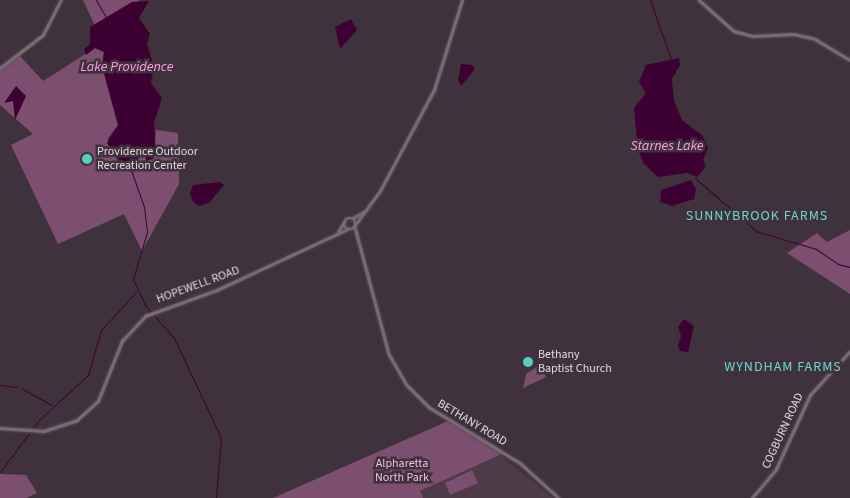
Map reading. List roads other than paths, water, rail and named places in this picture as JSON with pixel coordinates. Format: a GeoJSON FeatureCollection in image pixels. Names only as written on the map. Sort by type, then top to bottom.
{"type":"FeatureCollection","features":[{"type":"Feature","properties":{"kind":"street"},"geometry":{"type":"LineString","coordinates":[[0,68],[43,35],[61,0]]}},
{"type":"Feature","properties":{"kind":"street"},"geometry":{"type":"LineString","coordinates":[[350,218],[355,226],[366,210],[437,82],[462,0]]}},
{"type":"Feature","properties":{"kind":"street"},"geometry":{"type":"LineString","coordinates":[[699,0],[734,31],[757,36],[802,35],[827,43],[850,60]]}},
{"type":"Feature","properties":{"kind":"street"},"geometry":{"type":"LineString","coordinates":[[344,222],[366,210]]}},
{"type":"Feature","properties":{"kind":"street","name":"HOPEWELL ROAD"},"geometry":{"type":"LineString","coordinates":[[336,233],[344,222]]}},
{"type":"Feature","properties":{"kind":"street","name":"BETHANY ROAD"},"geometry":{"type":"LineString","coordinates":[[344,222],[355,237]]}},
{"type":"Feature","properties":{"kind":"street","name":"HOPEWELL ROAD"},"geometry":{"type":"LineString","coordinates":[[0,428],[44,431],[78,420],[98,401],[122,341],[145,316],[226,286],[336,233],[355,226]]}},
{"type":"Feature","properties":{"kind":"street","name":"BETHANY ROAD"},"geometry":{"type":"LineString","coordinates":[[355,226],[355,237],[389,354],[406,384],[429,407],[520,464],[560,498]]}},
{"type":"Feature","properties":{"kind":"street","name":"COGBURN ROAD"},"geometry":{"type":"LineString","coordinates":[[752,498],[776,469],[810,395],[850,351]]}},
{"type":"Feature","properties":{"kind":"water","name":"Lake Providence"},"geometry":{"type":"Polygon","coordinates":[[[149,1],[139,18],[150,34],[147,44],[154,67],[151,83],[162,98],[154,123],[156,153],[153,159],[146,161],[145,151],[140,151],[140,157],[126,169],[107,143],[118,125],[102,66],[104,52],[95,48],[86,55],[84,49],[90,44],[90,27],[132,2],[149,1]]]}},
{"type":"Feature","properties":{"kind":"water"},"geometry":{"type":"Polygon","coordinates":[[[351,19],[357,30],[340,49],[335,27],[351,19]]]}},
{"type":"Feature","properties":{"kind":"water","name":"Starnes Lake"},"geometry":{"type":"Polygon","coordinates":[[[679,58],[680,65],[672,79],[674,101],[682,120],[703,136],[708,148],[703,160],[706,166],[697,177],[688,173],[658,177],[644,164],[638,150],[634,108],[646,93],[639,82],[646,65],[679,58]]]}},
{"type":"Feature","properties":{"kind":"water"},"geometry":{"type":"Polygon","coordinates":[[[461,64],[472,65],[475,69],[461,86],[458,80],[461,64]]]}},
{"type":"Feature","properties":{"kind":"water"},"geometry":{"type":"Polygon","coordinates":[[[16,86],[26,96],[15,120],[13,101],[4,103],[16,86]]]}},
{"type":"Feature","properties":{"kind":"water"},"geometry":{"type":"Polygon","coordinates":[[[691,180],[696,189],[694,199],[672,206],[660,202],[661,190],[691,180]]]}},
{"type":"Feature","properties":{"kind":"water"},"geometry":{"type":"Polygon","coordinates":[[[220,182],[224,185],[209,203],[199,206],[193,202],[190,193],[193,185],[220,182]]]}},
{"type":"Feature","properties":{"kind":"water"},"geometry":{"type":"Polygon","coordinates":[[[684,319],[694,326],[688,352],[680,351],[678,345],[681,336],[678,327],[684,319]]]}},
{"type":"Feature","properties":{"kind":"waterway"},"geometry":{"type":"LineString","coordinates":[[96,0],[106,17]]}},
{"type":"Feature","properties":{"kind":"waterway"},"geometry":{"type":"LineString","coordinates":[[650,0],[671,59]]}},
{"type":"Feature","properties":{"kind":"waterway"},"geometry":{"type":"LineString","coordinates":[[130,167],[144,207],[147,232],[133,279],[145,305],[174,338],[221,438],[216,498]]}},
{"type":"Feature","properties":{"kind":"waterway"},"geometry":{"type":"LineString","coordinates":[[695,178],[756,231],[816,249],[838,264],[850,267]]}},
{"type":"Feature","properties":{"kind":"waterway"},"geometry":{"type":"LineString","coordinates":[[0,472],[39,420],[88,375],[101,330],[136,292]]}},
{"type":"Feature","properties":{"kind":"waterway"},"geometry":{"type":"LineString","coordinates":[[0,385],[17,387]]}},
{"type":"Feature","properties":{"kind":"waterway"},"geometry":{"type":"LineString","coordinates":[[21,388],[52,405]]}},
{"type":"Feature","properties":{"kind":"place","name":"Providence Outdoor Recreation Center"},"geometry":{"type":"Point","coordinates":[87,159]}},
{"type":"Feature","properties":{"kind":"place","name":"Bethany Baptist Church"},"geometry":{"type":"Point","coordinates":[528,362]}},
{"type":"Feature","properties":{"kind":"district","name":"SUNNYBROOK FARMS"},"geometry":{"type":"Point","coordinates":[757,216]}},
{"type":"Feature","properties":{"kind":"district","name":"WYNDHAM FARMS"},"geometry":{"type":"Point","coordinates":[783,367]}},
{"type":"Feature","properties":{"kind":"park label","name":"Alpharetta North Park"},"geometry":{"type":"Point","coordinates":[402,471]}}]}
